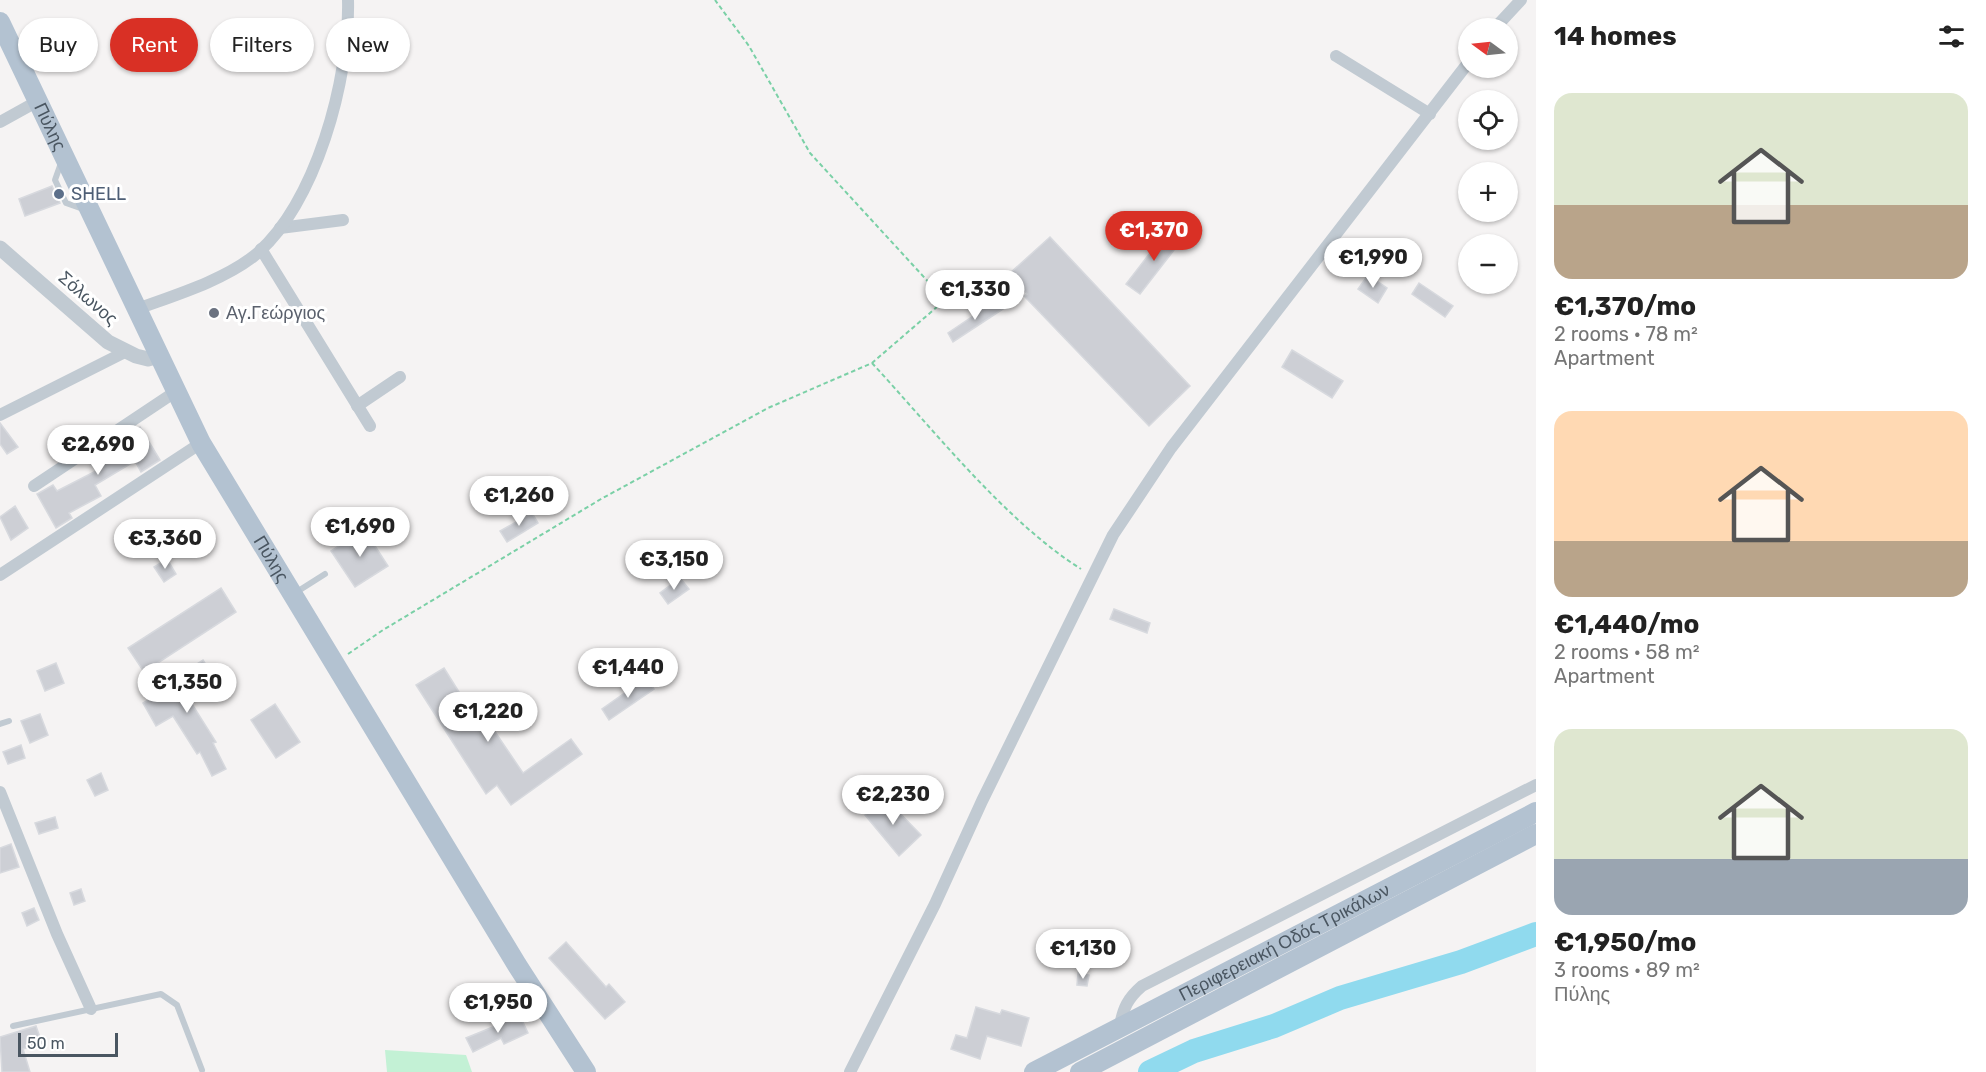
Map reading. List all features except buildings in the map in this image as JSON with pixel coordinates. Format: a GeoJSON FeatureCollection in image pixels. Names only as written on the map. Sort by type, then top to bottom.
{"type":"FeatureCollection","features":[{"type":"Feature","properties":{"kind":"main road","name":"Πύλης"},"geometry":{"type":"LineString","coordinates":[[0,22],[92,212],[175,392],[201,442],[291,595],[517,965],[586,1072]]}},
{"type":"Feature","properties":{"kind":"main road","name":"Περιφερειακή Οδός Τρικάλων"},"geometry":{"type":"LineString","coordinates":[[1034,1072],[1536,812]]}},
{"type":"Feature","properties":{"kind":"main road","name":"Περιφερειακή Οδός Τρικάλων"},"geometry":{"type":"LineString","coordinates":[[1080,1072],[1536,834]]}},
{"type":"Feature","properties":{"kind":"street"},"geometry":{"type":"LineString","coordinates":[[137,309],[228,271],[261,249],[280,228],[317,157],[332,115],[345,51],[348,0]]}},
{"type":"Feature","properties":{"kind":"street"},"geometry":{"type":"LineString","coordinates":[[1504,18],[1521,0]]}},
{"type":"Feature","properties":{"kind":"street"},"geometry":{"type":"LineString","coordinates":[[1336,56],[1430,114]]}},
{"type":"Feature","properties":{"kind":"street"},"geometry":{"type":"LineString","coordinates":[[850,1072],[935,904],[981,801],[1091,575],[1118,526],[1171,448],[1458,76]]}},
{"type":"Feature","properties":{"kind":"street"},"geometry":{"type":"LineString","coordinates":[[0,122],[38,101]]}},
{"type":"Feature","properties":{"kind":"street"},"geometry":{"type":"LineString","coordinates":[[280,228],[343,220]]}},
{"type":"Feature","properties":{"kind":"street","name":"Σόλωνος"},"geometry":{"type":"LineString","coordinates":[[0,248],[108,342],[125,352],[148,359],[159,356]]}},
{"type":"Feature","properties":{"kind":"street"},"geometry":{"type":"LineString","coordinates":[[261,249],[370,426]]}},
{"type":"Feature","properties":{"kind":"street"},"geometry":{"type":"LineString","coordinates":[[0,415],[125,352]]}},
{"type":"Feature","properties":{"kind":"street"},"geometry":{"type":"LineString","coordinates":[[357,406],[400,377]]}},
{"type":"Feature","properties":{"kind":"street"},"geometry":{"type":"LineString","coordinates":[[33,486],[175,392]]}},
{"type":"Feature","properties":{"kind":"street"},"geometry":{"type":"LineString","coordinates":[[0,575],[201,442]]}},
{"type":"Feature","properties":{"kind":"street"},"geometry":{"type":"LineString","coordinates":[[1120,1026],[1126,1004],[1142,986],[1536,785]]}},
{"type":"Feature","properties":{"kind":"street"},"geometry":{"type":"LineString","coordinates":[[0,792],[53,925],[91,1009]]}},
{"type":"Feature","properties":{"kind":"lane"},"geometry":{"type":"LineString","coordinates":[[13,50],[18,47]]}},
{"type":"Feature","properties":{"kind":"lane"},"geometry":{"type":"LineString","coordinates":[[291,595],[325,574]]}},
{"type":"Feature","properties":{"kind":"lane"},"geometry":{"type":"LineString","coordinates":[[0,724],[9,721]]}},
{"type":"Feature","properties":{"kind":"lane"},"geometry":{"type":"LineString","coordinates":[[13,1026],[161,994],[177,1005],[202,1070]]}},
{"type":"Feature","properties":{"kind":"path"},"geometry":{"type":"LineString","coordinates":[[332,662],[601,499],[768,408],[872,363],[945,300],[810,153],[749,46],[715,0]]}},
{"type":"Feature","properties":{"kind":"path"},"geometry":{"type":"LineString","coordinates":[[872,363],[1010,510],[1066,560],[1091,575]]}},
{"type":"Feature","properties":{"kind":"green space"},"geometry":{"type":"Polygon","coordinates":[[[385,1050],[466,1055],[472,1072],[387,1072],[385,1050]]]}},
{"type":"Feature","properties":{"kind":"waterway"},"geometry":{"type":"LineString","coordinates":[[1150,1072],[1194,1051],[1274,1026],[1340,998],[1461,962],[1536,934]]}},
{"type":"Feature","properties":{"kind":"place","name":"SHELL"},"geometry":{"type":"Point","coordinates":[59,194]}},
{"type":"Feature","properties":{"kind":"place","name":"Αγ.Γεώργιος"},"geometry":{"type":"Point","coordinates":[214,313]}}]}
